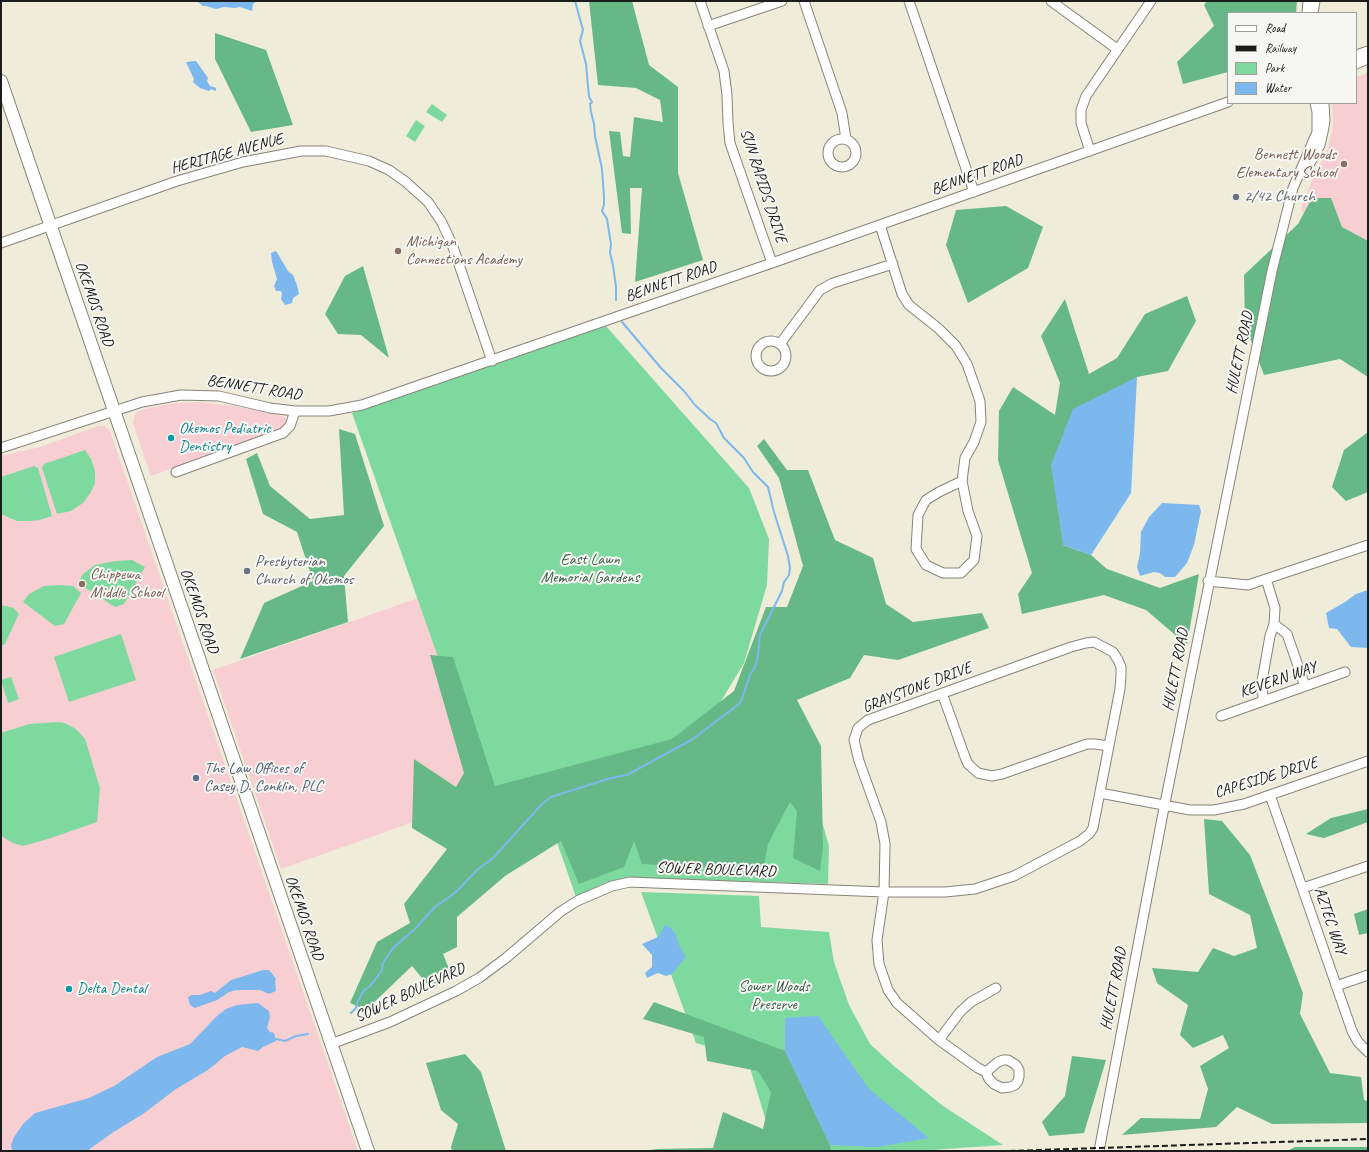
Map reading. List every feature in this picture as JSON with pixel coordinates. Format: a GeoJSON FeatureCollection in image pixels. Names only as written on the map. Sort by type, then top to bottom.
{"type":"FeatureCollection","features":[{"type":"Feature","properties":{"kind":"main road","name":"OKEMOS ROAD"},"geometry":{"type":"LineString","coordinates":[[1,81],[368,1151]]}},
{"type":"Feature","properties":{"kind":"street","name":"SUN RAPIDS DRIVE"},"geometry":{"type":"LineString","coordinates":[[700,1],[725,77],[730,143],[772,263]]}},
{"type":"Feature","properties":{"kind":"street"},"geometry":{"type":"LineString","coordinates":[[708,26],[782,1]]}},
{"type":"Feature","properties":{"kind":"street"},"geometry":{"type":"LineString","coordinates":[[804,1],[842,113],[846,140]]}},
{"type":"Feature","properties":{"kind":"street"},"geometry":{"type":"LineString","coordinates":[[909,1],[974,192]]}},
{"type":"Feature","properties":{"kind":"street"},"geometry":{"type":"LineString","coordinates":[[1050,1],[1117,49]]}},
{"type":"Feature","properties":{"kind":"street"},"geometry":{"type":"LineString","coordinates":[[1090,151],[1081,123],[1083,103],[1089,90],[1151,1]]}},
{"type":"Feature","properties":{"kind":"street"},"geometry":{"type":"LineString","coordinates":[[1307,12],[1308,1]]}},
{"type":"Feature","properties":{"kind":"street"},"geometry":{"type":"LineString","coordinates":[[1313,12],[1315,1]]}},
{"type":"Feature","properties":{"kind":"street"},"geometry":{"type":"LineString","coordinates":[[1357,55],[1368,51]]}},
{"type":"Feature","properties":{"kind":"street"},"geometry":{"type":"LineString","coordinates":[[1357,64],[1368,59]]}},
{"type":"Feature","properties":{"kind":"street","name":"BENNETT ROAD"},"geometry":{"type":"LineString","coordinates":[[1,448],[48,434],[114,410],[157,398],[181,395],[195,394],[219,396],[270,408],[295,411],[329,411],[362,405],[772,263],[1227,102]]}},
{"type":"Feature","properties":{"kind":"street","name":"HULETT ROAD"},"geometry":{"type":"LineString","coordinates":[[1099,1151],[1208,581],[1272,271],[1290,197],[1316,132],[1317,112],[1315,104]]}},
{"type":"Feature","properties":{"kind":"street","name":"HULETT ROAD"},"geometry":{"type":"LineString","coordinates":[[1290,197],[1297,188],[1320,145],[1325,121],[1324,104]]}},
{"type":"Feature","properties":{"kind":"street","name":"HERITAGE AVENUE"},"geometry":{"type":"LineString","coordinates":[[1,243],[177,181],[243,162],[301,151],[326,151],[370,161],[390,170],[406,182],[428,202],[441,221],[452,244],[492,360]]}},
{"type":"Feature","properties":{"kind":"street"},"geometry":{"type":"LineString","coordinates":[[880,225],[902,294],[909,305],[938,328],[956,346],[967,364],[980,401],[981,422],[974,442],[965,458],[962,481],[968,511],[977,536],[974,560],[961,573],[943,573],[926,565],[916,549],[918,515],[926,500],[962,481]]}},
{"type":"Feature","properties":{"kind":"street"},"geometry":{"type":"LineString","coordinates":[[780,344],[820,290],[833,283],[893,264]]}},
{"type":"Feature","properties":{"kind":"street"},"geometry":{"type":"LineString","coordinates":[[176,472],[283,433],[290,426],[295,411]]}},
{"type":"Feature","properties":{"kind":"street"},"geometry":{"type":"LineString","coordinates":[[1208,581],[1248,585],[1368,544]]}},
{"type":"Feature","properties":{"kind":"street"},"geometry":{"type":"LineString","coordinates":[[1264,701],[1262,681],[1270,636],[1274,624],[1274,608],[1266,579]]}},
{"type":"Feature","properties":{"kind":"street"},"geometry":{"type":"LineString","coordinates":[[1274,624],[1286,634],[1305,686]]}},
{"type":"Feature","properties":{"kind":"street","name":"GRAYSTONE DRIVE"},"geometry":{"type":"LineString","coordinates":[[986,1072],[978,1068],[940,1040],[897,1003],[888,990],[883,978],[879,964],[877,940],[884,892],[885,844],[881,822],[859,761],[854,740],[858,728],[868,720],[942,693],[1071,647],[1094,642],[1113,652],[1121,667],[1120,689],[1100,793]]}},
{"type":"Feature","properties":{"kind":"street","name":"KEVERN WAY"},"geometry":{"type":"LineString","coordinates":[[1221,716],[1345,672]]}},
{"type":"Feature","properties":{"kind":"street"},"geometry":{"type":"LineString","coordinates":[[942,693],[968,764],[978,773],[992,776],[1002,774],[1087,744],[1109,746]]}},
{"type":"Feature","properties":{"kind":"street","name":"CAPESIDE DRIVE"},"geometry":{"type":"LineString","coordinates":[[1100,793],[1164,805],[1198,810],[1214,810],[1244,804],[1368,761]]}},
{"type":"Feature","properties":{"kind":"street","name":"SOWER BOULEVARD"},"geometry":{"type":"LineString","coordinates":[[331,1044],[390,1022],[456,991],[479,978],[506,958],[560,912],[577,901],[612,886],[630,882],[654,882],[884,892],[945,892],[975,889],[1014,876],[1080,841],[1089,834],[1093,828],[1100,793]]}},
{"type":"Feature","properties":{"kind":"street","name":"AZTEC WAY"},"geometry":{"type":"LineString","coordinates":[[1270,795],[1352,1031],[1358,1042],[1368,1052]]}},
{"type":"Feature","properties":{"kind":"street"},"geometry":{"type":"LineString","coordinates":[[1303,888],[1368,866]]}},
{"type":"Feature","properties":{"kind":"street"},"geometry":{"type":"LineString","coordinates":[[1336,986],[1368,975]]}},
{"type":"Feature","properties":{"kind":"street"},"geometry":{"type":"LineString","coordinates":[[940,1040],[960,1012],[970,1002],[996,988]]}},
{"type":"Feature","properties":{"kind":"shaded area","name":"Bennett Woods Elementary School"},"geometry":{"type":"Polygon","coordinates":[[[1368,73],[1368,252],[1306,225],[1301,208],[1329,146],[1333,124],[1332,104],[1357,104],[1357,77],[1368,73]]]}},
{"type":"Feature","properties":{"kind":"shaded area"},"geometry":{"type":"Polygon","coordinates":[[[200,402],[234,406],[280,415],[286,418],[287,423],[285,427],[269,434],[151,476],[133,423],[135,414],[139,411],[153,407],[176,403],[200,402]]]}},
{"type":"Feature","properties":{"kind":"shaded area"},"geometry":{"type":"Polygon","coordinates":[[[98,426],[105,426],[110,431],[358,1151],[1,1151],[1,456],[40,447],[98,426]]]}},
{"type":"Feature","properties":{"kind":"shaded area"},"geometry":{"type":"Polygon","coordinates":[[[418,598],[487,796],[281,869],[213,670],[418,598]]]}},
{"type":"Feature","properties":{"kind":"green space"},"geometry":{"type":"Polygon","coordinates":[[[589,1],[632,1],[649,65],[678,87],[678,173],[703,260],[635,282],[642,188],[630,188],[631,234],[622,233],[609,131],[620,132],[623,156],[630,157],[634,117],[663,122],[660,100],[636,88],[598,85],[589,1]]]}},
{"type":"Feature","properties":{"kind":"green space"},"geometry":{"type":"Polygon","coordinates":[[[1207,1],[1297,1],[1296,12],[1227,12],[1227,72],[1183,84],[1177,62],[1214,26],[1204,5],[1207,1]]]}},
{"type":"Feature","properties":{"kind":"green space"},"geometry":{"type":"Polygon","coordinates":[[[215,33],[266,50],[293,125],[251,132],[215,59],[215,33]]]}},
{"type":"Feature","properties":{"kind":"green space"},"geometry":{"type":"Polygon","coordinates":[[[432,104],[447,115],[442,122],[426,112],[432,104]]]}},
{"type":"Feature","properties":{"kind":"green space"},"geometry":{"type":"Polygon","coordinates":[[[416,120],[425,126],[415,142],[406,136],[416,120]]]}},
{"type":"Feature","properties":{"kind":"green space"},"geometry":{"type":"Polygon","coordinates":[[[1312,198],[1331,198],[1342,227],[1368,241],[1368,377],[1340,359],[1264,375],[1245,325],[1244,275],[1298,224],[1312,198]]]}},
{"type":"Feature","properties":{"kind":"green space"},"geometry":{"type":"Polygon","coordinates":[[[1006,206],[1043,227],[1028,268],[968,303],[946,245],[956,210],[1006,206]]]}},
{"type":"Feature","properties":{"kind":"green space"},"geometry":{"type":"Polygon","coordinates":[[[363,266],[389,358],[361,335],[338,334],[325,314],[345,276],[363,266]]]}},
{"type":"Feature","properties":{"kind":"green space"},"geometry":{"type":"Polygon","coordinates":[[[1187,296],[1196,321],[1168,371],[1137,377],[1063,545],[1091,555],[1107,569],[1160,588],[1199,574],[1187,645],[1146,610],[1104,595],[1022,614],[1018,594],[1032,573],[998,460],[999,411],[1013,387],[1055,415],[1060,383],[1041,336],[1065,299],[1089,374],[1117,358],[1145,314],[1187,296]]]}},
{"type":"Feature","properties":{"kind":"green space","name":"East Lawn Memorial Gardens"},"geometry":{"type":"Polygon","coordinates":[[[606,326],[749,488],[769,539],[767,585],[744,663],[712,716],[788,704],[829,846],[828,884],[628,878],[607,882],[576,897],[535,779],[487,796],[352,413],[606,326]]]}},
{"type":"Feature","properties":{"kind":"green space"},"geometry":{"type":"Polygon","coordinates":[[[339,429],[355,434],[384,526],[344,576],[348,622],[240,659],[264,603],[313,581],[297,532],[263,514],[246,459],[257,453],[270,486],[310,519],[344,515],[339,429]]]}},
{"type":"Feature","properties":{"kind":"green space"},"geometry":{"type":"Polygon","coordinates":[[[1368,432],[1368,492],[1346,501],[1332,487],[1344,450],[1368,432]]]}},
{"type":"Feature","properties":{"kind":"green space"},"geometry":{"type":"Polygon","coordinates":[[[764,439],[787,470],[808,470],[835,540],[873,558],[886,604],[913,622],[982,613],[989,628],[898,660],[864,655],[850,678],[797,700],[821,746],[823,847],[820,871],[793,858],[797,811],[790,802],[768,844],[763,871],[642,864],[634,841],[624,867],[579,884],[561,841],[505,876],[457,917],[457,947],[443,954],[452,976],[431,989],[412,966],[366,1010],[350,1003],[377,942],[410,923],[404,904],[447,849],[412,828],[414,759],[456,787],[464,773],[430,655],[453,657],[495,786],[672,739],[734,691],[766,607],[787,607],[803,566],[779,478],[757,446],[764,439]]]}},
{"type":"Feature","properties":{"kind":"green space"},"geometry":{"type":"Polygon","coordinates":[[[85,450],[91,459],[95,471],[95,483],[91,492],[83,503],[71,511],[57,514],[42,468],[44,464],[85,450]]]}},
{"type":"Feature","properties":{"kind":"green space"},"geometry":{"type":"Polygon","coordinates":[[[34,466],[38,468],[52,516],[40,520],[17,521],[3,515],[1,513],[1,477],[34,466]]]}},
{"type":"Feature","properties":{"kind":"green space"},"geometry":{"type":"Polygon","coordinates":[[[132,560],[145,567],[124,604],[115,607],[78,583],[83,574],[95,565],[115,561],[132,560]]]}},
{"type":"Feature","properties":{"kind":"green space"},"geometry":{"type":"Polygon","coordinates":[[[44,586],[73,586],[81,593],[64,624],[55,626],[23,602],[29,594],[44,586]]]}},
{"type":"Feature","properties":{"kind":"green space"},"geometry":{"type":"Polygon","coordinates":[[[1,605],[14,608],[19,614],[5,644],[1,646],[1,605]]]}},
{"type":"Feature","properties":{"kind":"green space"},"geometry":{"type":"Polygon","coordinates":[[[121,634],[136,680],[69,702],[54,657],[121,634]]]}},
{"type":"Feature","properties":{"kind":"green space"},"geometry":{"type":"Polygon","coordinates":[[[11,677],[19,699],[8,703],[1,680],[11,677]]]}},
{"type":"Feature","properties":{"kind":"green space"},"geometry":{"type":"Polygon","coordinates":[[[65,723],[76,729],[85,739],[100,788],[97,822],[23,846],[13,843],[1,836],[1,733],[29,724],[65,723]]]}},
{"type":"Feature","properties":{"kind":"green space"},"geometry":{"type":"Polygon","coordinates":[[[1368,809],[1368,822],[1324,838],[1306,834],[1331,818],[1368,809]]]}},
{"type":"Feature","properties":{"kind":"green space"},"geometry":{"type":"Polygon","coordinates":[[[1204,819],[1222,821],[1250,855],[1303,993],[1300,1014],[1330,1073],[1361,1077],[1364,1100],[1368,1101],[1368,1123],[1272,1124],[1237,1107],[1216,1127],[1122,1135],[1141,1118],[1200,1119],[1208,1089],[1200,1066],[1229,1048],[1223,1035],[1193,1048],[1180,1035],[1188,1005],[1157,983],[1152,968],[1198,972],[1213,948],[1234,956],[1257,948],[1250,915],[1209,894],[1204,819]]]}},
{"type":"Feature","properties":{"kind":"green space","name":"Sower Woods Preserve"},"geometry":{"type":"Polygon","coordinates":[[[641,892],[759,896],[761,927],[829,932],[834,962],[849,1005],[870,1044],[894,1066],[943,1106],[1003,1145],[918,1151],[775,1151],[747,1058],[696,1043],[641,892]]]}},
{"type":"Feature","properties":{"kind":"green space"},"geometry":{"type":"Polygon","coordinates":[[[1368,909],[1368,933],[1359,935],[1354,914],[1368,909]]]}},
{"type":"Feature","properties":{"kind":"green space"},"geometry":{"type":"Polygon","coordinates":[[[654,1002],[785,1051],[830,1145],[831,1151],[644,1151],[657,1149],[713,1148],[723,1112],[763,1129],[771,1092],[758,1071],[707,1061],[704,1037],[643,1019],[654,1002]]]}},
{"type":"Feature","properties":{"kind":"green space"},"geometry":{"type":"Polygon","coordinates":[[[465,1054],[481,1072],[506,1151],[452,1151],[451,1147],[458,1124],[441,1110],[426,1063],[465,1054]]]}},
{"type":"Feature","properties":{"kind":"green space"},"geometry":{"type":"Polygon","coordinates":[[[1072,1056],[1106,1060],[1084,1133],[1049,1136],[1042,1122],[1065,1096],[1072,1056]]]}},
{"type":"Feature","properties":{"kind":"green space"},"geometry":{"type":"Polygon","coordinates":[[[1295,1147],[1368,1147],[1368,1151],[1287,1151],[1295,1147]]]}},
{"type":"Feature","properties":{"kind":"water"},"geometry":{"type":"Polygon","coordinates":[[[197,1],[257,1],[253,4],[252,11],[240,7],[224,7],[216,9],[203,6],[197,1]]]}},
{"type":"Feature","properties":{"kind":"water"},"geometry":{"type":"Polygon","coordinates":[[[196,61],[208,78],[207,81],[210,86],[216,88],[216,91],[211,89],[209,91],[200,88],[193,82],[194,79],[186,62],[196,61]]]}},
{"type":"Feature","properties":{"kind":"water"},"geometry":{"type":"Polygon","coordinates":[[[276,251],[288,271],[293,275],[299,294],[293,298],[292,303],[285,305],[281,299],[281,291],[276,291],[274,286],[277,279],[271,253],[276,251]]]}},
{"type":"Feature","properties":{"kind":"water"},"geometry":{"type":"Polygon","coordinates":[[[1137,377],[1131,493],[1091,555],[1063,545],[1051,465],[1073,409],[1137,377]]]}},
{"type":"Feature","properties":{"kind":"water"},"geometry":{"type":"Polygon","coordinates":[[[1162,503],[1199,505],[1201,511],[1194,545],[1187,563],[1175,577],[1165,577],[1160,573],[1154,572],[1140,576],[1137,567],[1140,553],[1141,532],[1149,517],[1162,503]]]}},
{"type":"Feature","properties":{"kind":"water"},"geometry":{"type":"Polygon","coordinates":[[[1368,590],[1368,648],[1351,647],[1337,629],[1329,628],[1326,613],[1356,594],[1368,590]]]}},
{"type":"Feature","properties":{"kind":"water"},"geometry":{"type":"Polygon","coordinates":[[[665,925],[671,928],[676,935],[679,945],[686,957],[672,974],[666,976],[658,973],[647,978],[645,973],[652,967],[652,955],[642,944],[658,937],[665,925]]]}},
{"type":"Feature","properties":{"kind":"water"},"geometry":{"type":"Polygon","coordinates":[[[263,970],[268,970],[271,972],[276,979],[276,991],[269,994],[260,990],[237,990],[229,992],[217,1000],[195,1008],[190,1005],[188,997],[192,995],[200,995],[211,991],[215,993],[231,980],[263,970]]]}},
{"type":"Feature","properties":{"kind":"water"},"geometry":{"type":"Polygon","coordinates":[[[258,1003],[269,1011],[270,1017],[267,1028],[270,1032],[274,1033],[276,1041],[258,1051],[242,1047],[225,1056],[208,1070],[176,1089],[143,1114],[112,1133],[87,1151],[12,1150],[11,1145],[14,1137],[23,1124],[35,1113],[89,1098],[114,1086],[157,1057],[190,1044],[217,1016],[226,1009],[237,1005],[258,1003]]]}},
{"type":"Feature","properties":{"kind":"water"},"geometry":{"type":"Polygon","coordinates":[[[818,1016],[869,1089],[929,1138],[877,1147],[830,1145],[785,1051],[785,1018],[818,1016]]]}},
{"type":"Feature","properties":{"kind":"waterway"},"geometry":{"type":"LineString","coordinates":[[575,1],[583,30],[580,41],[586,64],[589,97],[592,102],[590,104],[591,112],[602,169],[604,196],[602,211],[607,219],[611,244],[610,253],[616,287],[616,300]]}},
{"type":"Feature","properties":{"kind":"waterway"},"geometry":{"type":"LineString","coordinates":[[351,1013],[356,1008],[364,990],[370,986],[382,970],[383,963],[393,948],[416,928],[435,907],[456,892],[477,870],[493,858],[542,804],[551,797],[611,778],[627,775],[693,739],[739,704],[750,675],[755,667],[758,656],[760,635],[782,591],[784,582],[789,575],[790,568],[788,556],[768,487],[753,472],[744,458],[724,438],[716,423],[695,405],[622,322]]}},
{"type":"Feature","properties":{"kind":"waterway"},"geometry":{"type":"LineString","coordinates":[[276,1039],[285,1041],[296,1036],[308,1034]]}},
{"type":"Feature","properties":{"kind":"railway"},"geometry":{"type":"LineString","coordinates":[[1009,1151],[1368,1139]]}},
{"type":"Feature","properties":{"kind":"place","name":"Bennett Woods Elementary School"},"geometry":{"type":"Point","coordinates":[1344,164]}},
{"type":"Feature","properties":{"kind":"place","name":"2/42 Church"},"geometry":{"type":"Point","coordinates":[1236,197]}},
{"type":"Feature","properties":{"kind":"place","name":"Michigan Connections Academy"},"geometry":{"type":"Point","coordinates":[398,251]}},
{"type":"Feature","properties":{"kind":"place","name":"Okemos Pediatric Dentistry"},"geometry":{"type":"Point","coordinates":[171,438]}},
{"type":"Feature","properties":{"kind":"place","name":"Presbyterian Church of Okemos"},"geometry":{"type":"Point","coordinates":[247,571]}},
{"type":"Feature","properties":{"kind":"place","name":"Chippewa Middle School"},"geometry":{"type":"Point","coordinates":[82,584]}},
{"type":"Feature","properties":{"kind":"place","name":"The Law Offices of Casey D. Conklin, PLC"},"geometry":{"type":"Point","coordinates":[196,778]}},
{"type":"Feature","properties":{"kind":"place","name":"Delta Dental"},"geometry":{"type":"Point","coordinates":[69,989]}}]}
